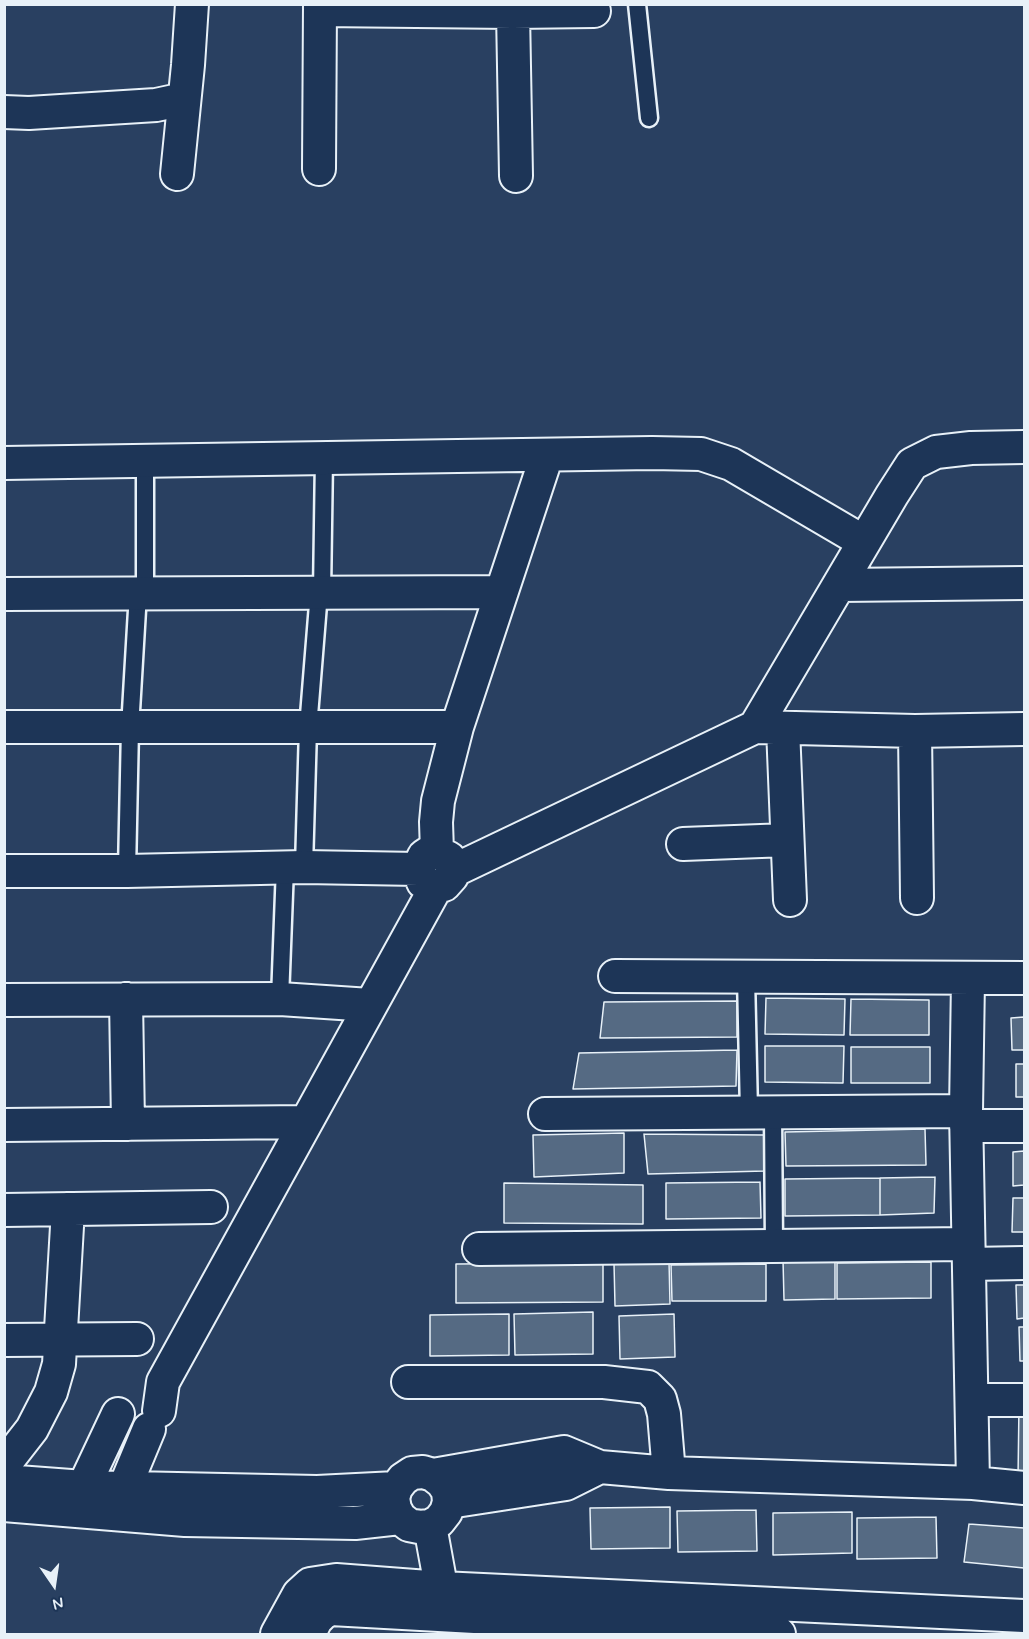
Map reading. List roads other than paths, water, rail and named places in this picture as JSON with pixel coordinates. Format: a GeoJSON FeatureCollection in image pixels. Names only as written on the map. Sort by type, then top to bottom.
{"type":"FeatureCollection","features":[{"type":"Feature","properties":{"kind":"street"},"geometry":{"type":"LineString","coordinates":[[177,174],[192,4]]}},
{"type":"Feature","properties":{"kind":"street"},"geometry":{"type":"LineString","coordinates":[[319,169],[320,7],[513,12],[594,11]]}},
{"type":"Feature","properties":{"kind":"street"},"geometry":{"type":"LineString","coordinates":[[513,12],[516,176]]}},
{"type":"Feature","properties":{"kind":"street"},"geometry":{"type":"LineString","coordinates":[[4,112],[29,113],[156,105],[184,99]]}},
{"type":"Feature","properties":{"kind":"street"},"geometry":{"type":"LineString","coordinates":[[790,900],[786,840],[769,728],[840,585],[912,464],[936,452],[971,448],[1024,447]]}},
{"type":"Feature","properties":{"kind":"street"},"geometry":{"type":"LineString","coordinates":[[4,463],[324,457],[701,454],[730,464],[864,542]]}},
{"type":"Feature","properties":{"kind":"street"},"geometry":{"type":"LineString","coordinates":[[4,1505],[78,1498],[144,1407],[370,1005],[436,870],[438,801],[457,727],[547,455]]}},
{"type":"Feature","properties":{"kind":"street"},"geometry":{"type":"LineString","coordinates":[[840,585],[1024,583]]}},
{"type":"Feature","properties":{"kind":"street"},"geometry":{"type":"LineString","coordinates":[[4,594],[501,592]]}},
{"type":"Feature","properties":{"kind":"street"},"geometry":{"type":"LineString","coordinates":[[4,728],[457,727]]}},
{"type":"Feature","properties":{"kind":"street"},"geometry":{"type":"LineString","coordinates":[[4,871],[295,867],[436,870],[769,728],[915,731],[1024,729]]}},
{"type":"Feature","properties":{"kind":"street"},"geometry":{"type":"LineString","coordinates":[[915,731],[917,898]]}},
{"type":"Feature","properties":{"kind":"street"},"geometry":{"type":"LineString","coordinates":[[683,844],[786,840]]}},
{"type":"Feature","properties":{"kind":"street"},"geometry":{"type":"LineString","coordinates":[[615,976],[1024,978]]}},
{"type":"Feature","properties":{"kind":"street"},"geometry":{"type":"LineString","coordinates":[[968,979],[966,1119],[973,1483]]}},
{"type":"Feature","properties":{"kind":"street"},"geometry":{"type":"LineString","coordinates":[[126,999],[128,1124]]}},
{"type":"Feature","properties":{"kind":"street"},"geometry":{"type":"LineString","coordinates":[[4,1000],[280,999],[370,1005]]}},
{"type":"Feature","properties":{"kind":"street"},"geometry":{"type":"LineString","coordinates":[[546,1114],[761,1113],[966,1119],[1024,1126]]}},
{"type":"Feature","properties":{"kind":"street"},"geometry":{"type":"LineString","coordinates":[[4,1125],[306,1122]]}},
{"type":"Feature","properties":{"kind":"street"},"geometry":{"type":"LineString","coordinates":[[4,1210],[211,1207]]}},
{"type":"Feature","properties":{"kind":"street"},"geometry":{"type":"LineString","coordinates":[[4,1465],[32,1429],[51,1392],[59,1364],[68,1209]]}},
{"type":"Feature","properties":{"kind":"street"},"geometry":{"type":"LineString","coordinates":[[479,1249],[774,1246],[968,1254],[1024,1263]]}},
{"type":"Feature","properties":{"kind":"street"},"geometry":{"type":"LineString","coordinates":[[4,1340],[137,1339]]}},
{"type":"Feature","properties":{"kind":"street"},"geometry":{"type":"LineString","coordinates":[[408,1382],[604,1382],[648,1387],[660,1399],[664,1414],[669,1473]]}},
{"type":"Feature","properties":{"kind":"street"},"geometry":{"type":"LineString","coordinates":[[972,1400],[1024,1400]]}},
{"type":"Feature","properties":{"kind":"street"},"geometry":{"type":"LineString","coordinates":[[119,1501],[144,1407]]}},
{"type":"Feature","properties":{"kind":"street"},"geometry":{"type":"LineString","coordinates":[[433,1475],[564,1452],[600,1467],[669,1473],[973,1483],[1024,1488]]}},
{"type":"Feature","properties":{"kind":"street"},"geometry":{"type":"LineString","coordinates":[[449,1502],[566,1484],[600,1467]]}},
{"type":"Feature","properties":{"kind":"street"},"geometry":{"type":"LineString","coordinates":[[423,1472],[433,1475],[448,1491],[449,1502],[446,1512],[439,1521],[430,1526],[409,1525],[394,1509],[393,1498],[396,1488],[412,1473],[423,1472]]}},
{"type":"Feature","properties":{"kind":"street"},"geometry":{"type":"LineString","coordinates":[[4,1481],[78,1498],[119,1501],[396,1488]]}},
{"type":"Feature","properties":{"kind":"street"},"geometry":{"type":"LineString","coordinates":[[119,1501],[185,1520],[355,1523],[400,1518]]}},
{"type":"Feature","properties":{"kind":"street"},"geometry":{"type":"LineString","coordinates":[[430,1526],[444,1602]]}},
{"type":"Feature","properties":{"kind":"street"},"geometry":{"type":"LineString","coordinates":[[277,1635],[299,1594],[310,1584],[320,1581],[336,1580],[444,1602]]}},
{"type":"Feature","properties":{"kind":"street"},"geometry":{"type":"LineString","coordinates":[[309,1635],[316,1620],[331,1609],[444,1602],[652,1613],[989,1624],[1024,1616]]}},
{"type":"Feature","properties":{"kind":"street"},"geometry":{"type":"LineString","coordinates":[[652,1613],[779,1635]]}},
{"type":"Feature","properties":{"kind":"lane"},"geometry":{"type":"LineString","coordinates":[[637,4],[649,118]]}},
{"type":"Feature","properties":{"kind":"lane"},"geometry":{"type":"LineString","coordinates":[[280,999],[321,592],[324,457]]}},
{"type":"Feature","properties":{"kind":"lane"},"geometry":{"type":"LineString","coordinates":[[127,871],[130,728],[141,593],[145,461]]}},
{"type":"Feature","properties":{"kind":"lane"},"geometry":{"type":"LineString","coordinates":[[746,977],[774,1246]]}}]}
